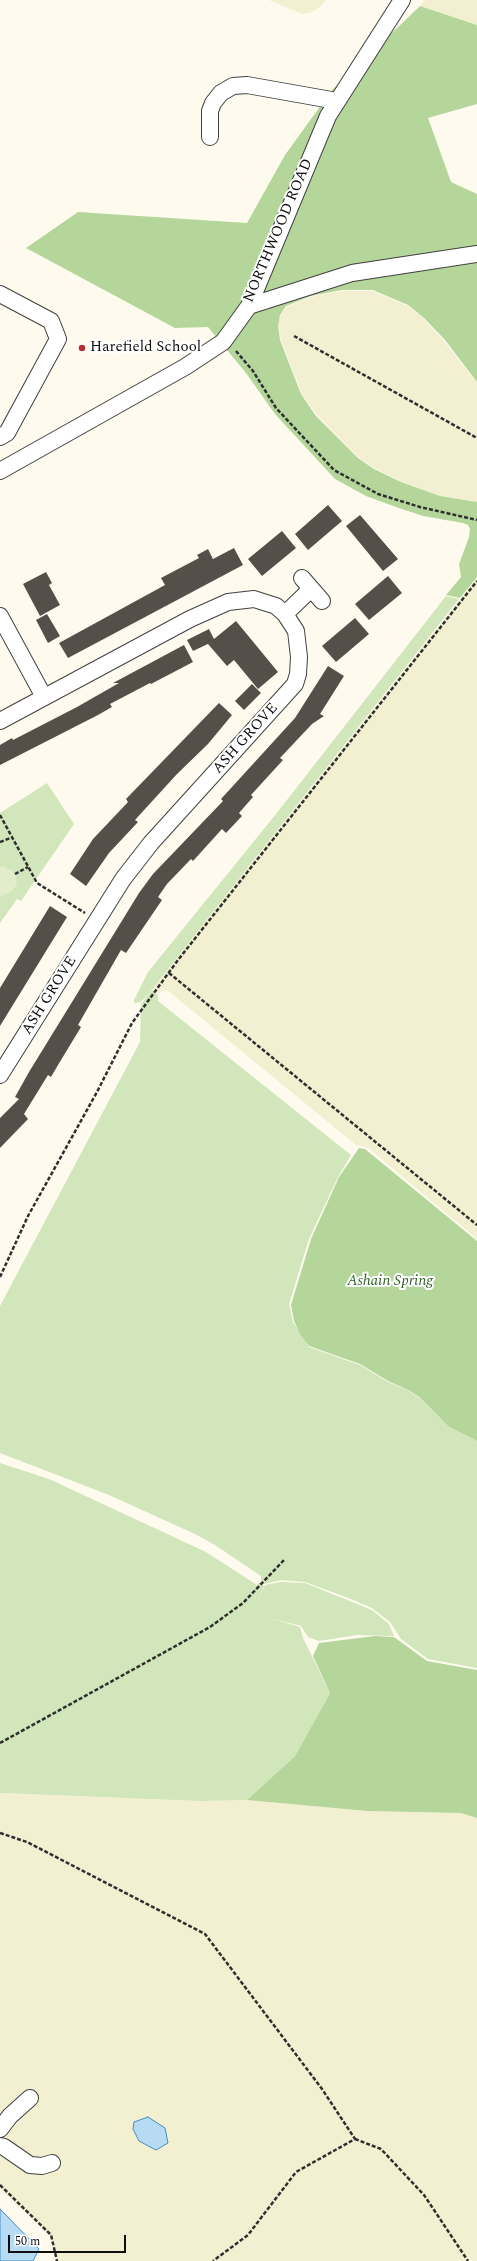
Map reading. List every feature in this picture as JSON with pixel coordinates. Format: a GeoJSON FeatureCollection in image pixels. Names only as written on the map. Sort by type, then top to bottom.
{"type":"FeatureCollection","features":[{"type":"Feature","properties":{"kind":"street","name":"NORTHWOOD ROAD"},"geometry":{"type":"LineString","coordinates":[[0,472],[185,367],[223,342],[249,306],[328,116],[402,0]]}},
{"type":"Feature","properties":{"kind":"street"},"geometry":{"type":"LineString","coordinates":[[210,137],[210,112],[213,103],[221,93],[233,86],[247,85],[338,101]]}},
{"type":"Feature","properties":{"kind":"street"},"geometry":{"type":"LineString","coordinates":[[249,306],[352,273],[477,254]]}},
{"type":"Feature","properties":{"kind":"street"},"geometry":{"type":"LineString","coordinates":[[0,294],[51,321],[58,339],[7,433],[0,437]]}},
{"type":"Feature","properties":{"kind":"street"},"geometry":{"type":"LineString","coordinates":[[285,614],[312,589]]}},
{"type":"Feature","properties":{"kind":"street","name":"ASH GROVE"},"geometry":{"type":"LineString","coordinates":[[0,721],[190,619],[228,602],[254,599],[276,606],[285,614],[296,631],[298,639],[299,670],[295,684],[151,843],[123,879],[0,1075]]}},
{"type":"Feature","properties":{"kind":"street"},"geometry":{"type":"LineString","coordinates":[[0,616],[44,697]]}},
{"type":"Feature","properties":{"kind":"street"},"geometry":{"type":"LineString","coordinates":[[0,2129],[10,2116],[30,2098]]}},
{"type":"Feature","properties":{"kind":"street"},"geometry":{"type":"LineString","coordinates":[[0,2146],[4,2147],[30,2165],[42,2166],[52,2163]]}},
{"type":"Feature","properties":{"kind":"path"},"geometry":{"type":"LineString","coordinates":[[294,336],[477,438]]}},
{"type":"Feature","properties":{"kind":"path"},"geometry":{"type":"LineString","coordinates":[[226,338],[252,371],[276,408],[334,470],[378,494],[427,509],[477,520]]}},
{"type":"Feature","properties":{"kind":"path"},"geometry":{"type":"LineString","coordinates":[[0,1277],[28,1216],[97,1092],[132,1023],[169,973],[477,581]]}},
{"type":"Feature","properties":{"kind":"path"},"geometry":{"type":"LineString","coordinates":[[0,815],[37,883],[97,920]]}},
{"type":"Feature","properties":{"kind":"path"},"geometry":{"type":"LineString","coordinates":[[0,842],[12,838]]}},
{"type":"Feature","properties":{"kind":"path"},"geometry":{"type":"LineString","coordinates":[[15,874],[28,867]]}},
{"type":"Feature","properties":{"kind":"path"},"geometry":{"type":"LineString","coordinates":[[169,973],[477,1225]]}},
{"type":"Feature","properties":{"kind":"path"},"geometry":{"type":"LineString","coordinates":[[0,1743],[210,1627],[243,1603],[285,1559]]}},
{"type":"Feature","properties":{"kind":"path"},"geometry":{"type":"LineString","coordinates":[[0,1834],[28,1842],[205,1934],[322,2088],[355,2139],[381,2149],[387,2155],[424,2195],[468,2261]]}},
{"type":"Feature","properties":{"kind":"path"},"geometry":{"type":"LineString","coordinates":[[213,2261],[248,2234],[296,2172],[355,2139]]}},
{"type":"Feature","properties":{"kind":"path"},"geometry":{"type":"LineString","coordinates":[[0,2185],[50,2235],[57,2261]]}},
{"type":"Feature","properties":{"kind":"shaded area"},"geometry":{"type":"Polygon","coordinates":[[[269,0],[326,0],[320,7],[310,13],[302,14],[269,0]]]}},
{"type":"Feature","properties":{"kind":"shaded area"},"geometry":{"type":"Polygon","coordinates":[[[424,0],[477,0],[477,25],[420,6],[424,0]]]}},
{"type":"Feature","properties":{"kind":"shaded area"},"geometry":{"type":"Polygon","coordinates":[[[343,291],[373,291],[408,306],[423,318],[444,341],[477,383],[477,502],[440,496],[402,482],[374,468],[358,457],[317,415],[302,394],[281,340],[278,326],[280,316],[286,307],[311,297],[343,291]]]}},
{"type":"Feature","properties":{"kind":"shaded area"},"geometry":{"type":"Polygon","coordinates":[[[477,578],[477,1239],[368,1148],[356,1145],[167,990],[163,990],[158,994],[152,989],[477,578]]]}},
{"type":"Feature","properties":{"kind":"shaded area"},"geometry":{"type":"Polygon","coordinates":[[[0,1793],[201,1801],[247,1800],[367,1811],[461,1813],[477,1818],[477,2261],[57,2261],[50,2235],[0,2189],[0,1793]]]}},
{"type":"Feature","properties":{"kind":"green space"},"geometry":{"type":"Polygon","coordinates":[[[420,6],[477,25],[477,104],[428,118],[451,182],[477,194],[477,382],[445,340],[424,318],[408,305],[373,290],[342,290],[311,296],[286,306],[280,315],[278,326],[280,340],[301,394],[316,416],[358,458],[374,469],[401,482],[440,496],[477,502],[477,577],[460,598],[446,595],[461,577],[459,564],[469,537],[470,529],[468,525],[423,516],[396,507],[366,496],[335,479],[275,414],[246,373],[208,327],[175,328],[26,248],[78,212],[247,223],[285,155],[332,90],[420,6]]]}},
{"type":"Feature","properties":{"kind":"green space"},"geometry":{"type":"Polygon","coordinates":[[[446,596],[459,599],[146,997],[140,1002],[134,1003],[134,1000],[148,972],[276,814],[446,596]]]}},
{"type":"Feature","properties":{"kind":"green space"},"geometry":{"type":"Polygon","coordinates":[[[47,783],[74,824],[21,901],[17,899],[0,923],[0,813],[47,783]]]}},
{"type":"Feature","properties":{"kind":"green space"},"geometry":{"type":"Polygon","coordinates":[[[3,866],[14,872],[17,884],[12,891],[0,897],[0,867],[3,866]]]}},
{"type":"Feature","properties":{"kind":"green space"},"geometry":{"type":"Polygon","coordinates":[[[152,990],[158,995],[158,1001],[351,1155],[338,1177],[309,1239],[289,1304],[293,1322],[309,1347],[360,1365],[388,1382],[407,1390],[419,1398],[449,1427],[477,1441],[477,1668],[428,1659],[401,1639],[390,1622],[372,1608],[305,1582],[281,1580],[264,1584],[261,1581],[261,1576],[215,1545],[195,1534],[109,1495],[0,1453],[0,1306],[140,1042],[141,1004],[152,990]]]}},
{"type":"Feature","properties":{"kind":"green space","name":"Ashain Spring"},"geometry":{"type":"Polygon","coordinates":[[[359,1148],[365,1149],[477,1241],[477,1441],[449,1427],[419,1397],[408,1390],[388,1381],[360,1364],[309,1346],[300,1334],[294,1321],[291,1305],[311,1239],[339,1177],[359,1148]]]}},
{"type":"Feature","properties":{"kind":"green space"},"geometry":{"type":"Polygon","coordinates":[[[0,1463],[49,1479],[206,1552],[257,1585],[260,1582],[264,1586],[256,1605],[265,1585],[281,1582],[305,1583],[372,1610],[389,1624],[394,1636],[357,1635],[319,1641],[308,1637],[301,1626],[269,1618],[300,1627],[303,1638],[330,1693],[295,1756],[247,1800],[201,1801],[0,1793],[0,1463]]]}},
{"type":"Feature","properties":{"kind":"green space"},"geometry":{"type":"Polygon","coordinates":[[[375,1636],[394,1637],[427,1661],[477,1670],[477,1818],[461,1813],[367,1811],[247,1800],[295,1756],[330,1693],[313,1656],[319,1643],[375,1636]]]}},
{"type":"Feature","properties":{"kind":"water"},"geometry":{"type":"Polygon","coordinates":[[[148,2117],[165,2128],[168,2143],[156,2150],[139,2141],[133,2129],[134,2122],[148,2117]]]}},
{"type":"Feature","properties":{"kind":"water"},"geometry":{"type":"Polygon","coordinates":[[[0,2209],[39,2249],[33,2261],[0,2261],[0,2209]]]}},
{"type":"Feature","properties":{"kind":"building"},"geometry":{"type":"Polygon","coordinates":[[[328,505],[342,521],[308,550],[295,534],[328,505]]]}},
{"type":"Feature","properties":{"kind":"building"},"geometry":{"type":"Polygon","coordinates":[[[360,515],[398,559],[383,571],[346,526],[360,515]]]}},
{"type":"Feature","properties":{"kind":"building"},"geometry":{"type":"Polygon","coordinates":[[[282,531],[296,548],[262,576],[248,559],[282,531]]]}},
{"type":"Feature","properties":{"kind":"building"},"geometry":{"type":"Polygon","coordinates":[[[234,548],[243,565],[68,658],[59,643],[165,585],[161,578],[199,558],[197,555],[208,549],[213,559],[234,548]]]}},
{"type":"Feature","properties":{"kind":"building"},"geometry":{"type":"Polygon","coordinates":[[[46,572],[52,583],[49,585],[60,605],[40,616],[23,584],[46,572]]]}},
{"type":"Feature","properties":{"kind":"building"},"geometry":{"type":"Polygon","coordinates":[[[388,576],[402,593],[369,620],[355,604],[388,576]]]}},
{"type":"Feature","properties":{"kind":"building"},"geometry":{"type":"Polygon","coordinates":[[[47,614],[60,636],[48,643],[36,620],[47,614]]]}},
{"type":"Feature","properties":{"kind":"building"},"geometry":{"type":"Polygon","coordinates":[[[355,618],[369,634],[336,662],[322,646],[355,618]]]}},
{"type":"Feature","properties":{"kind":"building"},"geometry":{"type":"Polygon","coordinates":[[[236,621],[278,672],[258,689],[234,660],[227,666],[208,644],[210,643],[193,651],[187,640],[209,629],[214,639],[236,621]]]}},
{"type":"Feature","properties":{"kind":"building"},"geometry":{"type":"Polygon","coordinates":[[[184,645],[193,662],[110,704],[112,707],[98,715],[0,765],[0,745],[12,738],[13,740],[77,707],[119,683],[113,683],[184,645]]]}},
{"type":"Feature","properties":{"kind":"building"},"geometry":{"type":"Polygon","coordinates":[[[328,666],[344,676],[320,714],[324,716],[312,724],[280,758],[283,760],[251,795],[253,797],[239,813],[242,816],[226,833],[222,829],[193,861],[191,859],[167,884],[158,897],[162,900],[126,953],[121,950],[78,1025],[81,1027],[51,1077],[48,1075],[24,1114],[28,1119],[0,1148],[0,1118],[19,1099],[15,1097],[29,1072],[139,893],[153,874],[223,801],[221,799],[295,718],[328,666]]]}},
{"type":"Feature","properties":{"kind":"building"},"geometry":{"type":"Polygon","coordinates":[[[252,684],[261,693],[244,710],[235,701],[252,684]]]}},
{"type":"Feature","properties":{"kind":"building"},"geometry":{"type":"Polygon","coordinates":[[[219,703],[232,715],[208,744],[177,774],[135,820],[138,822],[109,853],[86,886],[70,874],[93,839],[128,802],[126,799],[219,703]]]}},
{"type":"Feature","properties":{"kind":"building"},"geometry":{"type":"Polygon","coordinates":[[[50,906],[67,917],[0,1026],[0,988],[50,906]]]}},
{"type":"Feature","properties":{"kind":"place","name":"Harefield School"},"geometry":{"type":"Point","coordinates":[82,348]}}]}
